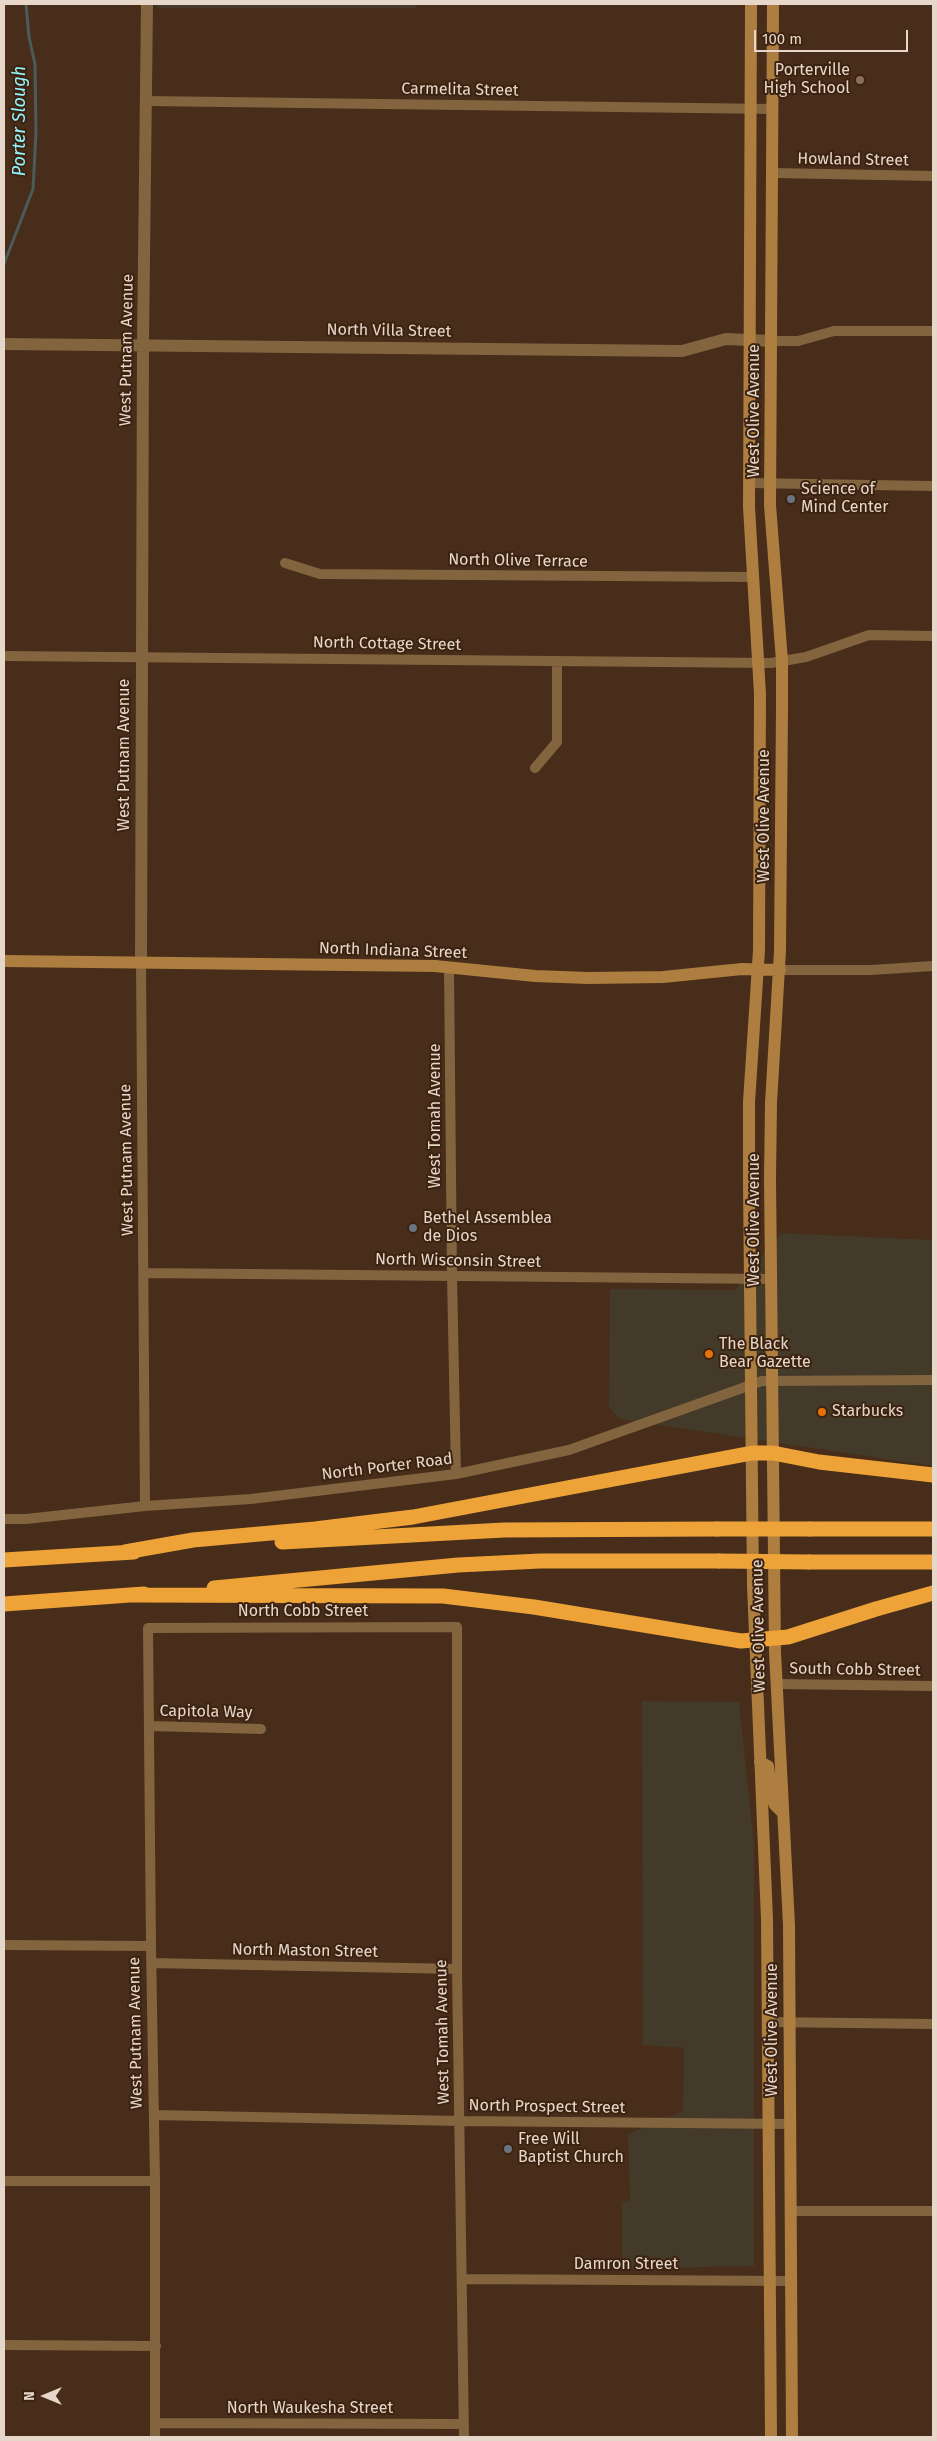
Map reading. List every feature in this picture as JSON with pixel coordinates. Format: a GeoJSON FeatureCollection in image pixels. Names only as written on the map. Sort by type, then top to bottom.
{"type":"FeatureCollection","features":[{"type":"Feature","properties":{"kind":"highway"},"geometry":{"type":"LineString","coordinates":[[124,1552],[193,1540],[315,1529],[413,1517],[752,1453],[773,1453],[820,1462],[933,1475]]}},
{"type":"Feature","properties":{"kind":"highway"},"geometry":{"type":"LineString","coordinates":[[4,1560],[454,1531],[543,1528],[933,1530]]}},
{"type":"Feature","properties":{"kind":"highway"},"geometry":{"type":"LineString","coordinates":[[4,1604],[135,1595],[458,1565],[540,1561],[933,1562]]}},
{"type":"Feature","properties":{"kind":"highway"},"geometry":{"type":"LineString","coordinates":[[135,1595],[443,1596],[534,1607],[723,1639],[754,1641],[775,1639],[933,1594]]}},
{"type":"Feature","properties":{"kind":"main road","name":"West Olive Avenue"},"geometry":{"type":"LineString","coordinates":[[751,4],[749,483],[753,578],[771,662],[780,970],[771,1103],[772,1279],[762,1382],[752,1453],[754,1641],[765,1870],[768,2022],[771,2437]]}},
{"type":"Feature","properties":{"kind":"main road","name":"West Olive Avenue"},"geometry":{"type":"LineString","coordinates":[[773,4],[771,483],[773,548],[771,662],[758,970],[749,1102],[750,1279],[762,1382],[773,1453],[776,1684],[788,1924],[792,2437]]}},
{"type":"Feature","properties":{"kind":"main road","name":"North Indiana Street"},"geometry":{"type":"LineString","coordinates":[[4,961],[450,967],[535,976],[588,978],[656,977],[742,969],[780,970]]}},
{"type":"Feature","properties":{"kind":"main road"},"geometry":{"type":"LineString","coordinates":[[760,1762],[768,1766],[773,1800],[783,1813]]}},
{"type":"Feature","properties":{"kind":"street","name":"West Putnam Avenue"},"geometry":{"type":"LineString","coordinates":[[145,1506],[141,962],[143,344],[147,4]]}},
{"type":"Feature","properties":{"kind":"street","name":"Carmelita Street"},"geometry":{"type":"LineString","coordinates":[[146,101],[773,109]]}},
{"type":"Feature","properties":{"kind":"street","name":"Howland Street"},"geometry":{"type":"LineString","coordinates":[[773,173],[933,176]]}},
{"type":"Feature","properties":{"kind":"street"},"geometry":{"type":"LineString","coordinates":[[772,341],[798,341],[834,331],[933,332]]}},
{"type":"Feature","properties":{"kind":"street","name":"North Villa Street"},"geometry":{"type":"LineString","coordinates":[[4,344],[682,351],[726,339],[772,341]]}},
{"type":"Feature","properties":{"kind":"street"},"geometry":{"type":"LineString","coordinates":[[749,483],[933,486]]}},
{"type":"Feature","properties":{"kind":"street","name":"North Olive Terrace"},"geometry":{"type":"LineString","coordinates":[[285,563],[320,574],[753,578]]}},
{"type":"Feature","properties":{"kind":"street","name":"North Cottage Street"},"geometry":{"type":"LineString","coordinates":[[4,656],[771,662],[806,657],[869,634],[933,636]]}},
{"type":"Feature","properties":{"kind":"street"},"geometry":{"type":"LineString","coordinates":[[535,768],[558,742],[557,661]]}},
{"type":"Feature","properties":{"kind":"street"},"geometry":{"type":"LineString","coordinates":[[780,970],[871,970],[933,966]]}},
{"type":"Feature","properties":{"kind":"street","name":"West Tomah Avenue"},"geometry":{"type":"LineString","coordinates":[[450,967],[452,1276],[456,1474]]}},
{"type":"Feature","properties":{"kind":"street","name":"North Wisconsin Street"},"geometry":{"type":"LineString","coordinates":[[144,1273],[772,1279]]}},
{"type":"Feature","properties":{"kind":"street","name":"North Porter Road"},"geometry":{"type":"LineString","coordinates":[[4,1519],[26,1519],[145,1506],[251,1499],[456,1474],[569,1450],[762,1382],[933,1380]]}},
{"type":"Feature","properties":{"kind":"street","name":"West Tomah Avenue"},"geometry":{"type":"LineString","coordinates":[[458,1627],[457,1969],[464,2437]]}},
{"type":"Feature","properties":{"kind":"street","name":"North Cobb Street"},"geometry":{"type":"LineString","coordinates":[[148,1628],[458,1627]]}},
{"type":"Feature","properties":{"kind":"street","name":"West Putnam Avenue"},"geometry":{"type":"LineString","coordinates":[[148,1628],[155,2181],[155,2437]]}},
{"type":"Feature","properties":{"kind":"street","name":"South Cobb Street"},"geometry":{"type":"LineString","coordinates":[[776,1684],[933,1686]]}},
{"type":"Feature","properties":{"kind":"street","name":"Capitola Way"},"geometry":{"type":"LineString","coordinates":[[150,1726],[261,1728]]}},
{"type":"Feature","properties":{"kind":"street"},"geometry":{"type":"LineString","coordinates":[[4,1945],[151,1946]]}},
{"type":"Feature","properties":{"kind":"street","name":"North Maston Street"},"geometry":{"type":"LineString","coordinates":[[151,1963],[457,1969]]}},
{"type":"Feature","properties":{"kind":"street"},"geometry":{"type":"LineString","coordinates":[[768,2022],[933,2024]]}},
{"type":"Feature","properties":{"kind":"street","name":"North Prospect Street"},"geometry":{"type":"LineString","coordinates":[[154,2114],[460,2121],[789,2124]]}},
{"type":"Feature","properties":{"kind":"street"},"geometry":{"type":"LineString","coordinates":[[4,2181],[155,2181]]}},
{"type":"Feature","properties":{"kind":"street"},"geometry":{"type":"LineString","coordinates":[[790,2211],[933,2211]]}},
{"type":"Feature","properties":{"kind":"street","name":"Damron Street"},"geometry":{"type":"LineString","coordinates":[[462,2279],[790,2281]]}},
{"type":"Feature","properties":{"kind":"street"},"geometry":{"type":"LineString","coordinates":[[4,2345],[156,2346]]}},
{"type":"Feature","properties":{"kind":"street","name":"North Waukesha Street"},"geometry":{"type":"LineString","coordinates":[[155,2423],[464,2424]]}},
{"type":"Feature","properties":{"kind":"shaded area"},"geometry":{"type":"Polygon","coordinates":[[[157,4],[416,4],[416,8],[157,8],[157,4]]]}},
{"type":"Feature","properties":{"kind":"shaded area"},"geometry":{"type":"Polygon","coordinates":[[[781,1233],[933,1240],[933,1466],[619,1419],[609,1407],[610,1289],[735,1290],[781,1233]]]}},
{"type":"Feature","properties":{"kind":"shaded area"},"geometry":{"type":"Polygon","coordinates":[[[642,1701],[739,1702],[754,1845],[754,2266],[622,2269],[622,2202],[630,2200],[628,2134],[683,2111],[684,2048],[643,2045],[642,1701]]]}},
{"type":"Feature","properties":{"kind":"waterway","name":"Porter Slough"},"geometry":{"type":"LineString","coordinates":[[4,264],[33,189],[36,132],[35,64],[29,37],[26,4]]}},
{"type":"Feature","properties":{"kind":"place","name":"Porterville High School"},"geometry":{"type":"Point","coordinates":[860,80]}},
{"type":"Feature","properties":{"kind":"place","name":"Science of Mind Center"},"geometry":{"type":"Point","coordinates":[791,499]}},
{"type":"Feature","properties":{"kind":"place","name":"Bethel Assemblea de Dios"},"geometry":{"type":"Point","coordinates":[413,1228]}},
{"type":"Feature","properties":{"kind":"place","name":"The Black Bear Gazette"},"geometry":{"type":"Point","coordinates":[709,1354]}},
{"type":"Feature","properties":{"kind":"place","name":"Starbucks"},"geometry":{"type":"Point","coordinates":[822,1412]}},
{"type":"Feature","properties":{"kind":"place","name":"Free Will Baptist Church"},"geometry":{"type":"Point","coordinates":[508,2149]}}]}
